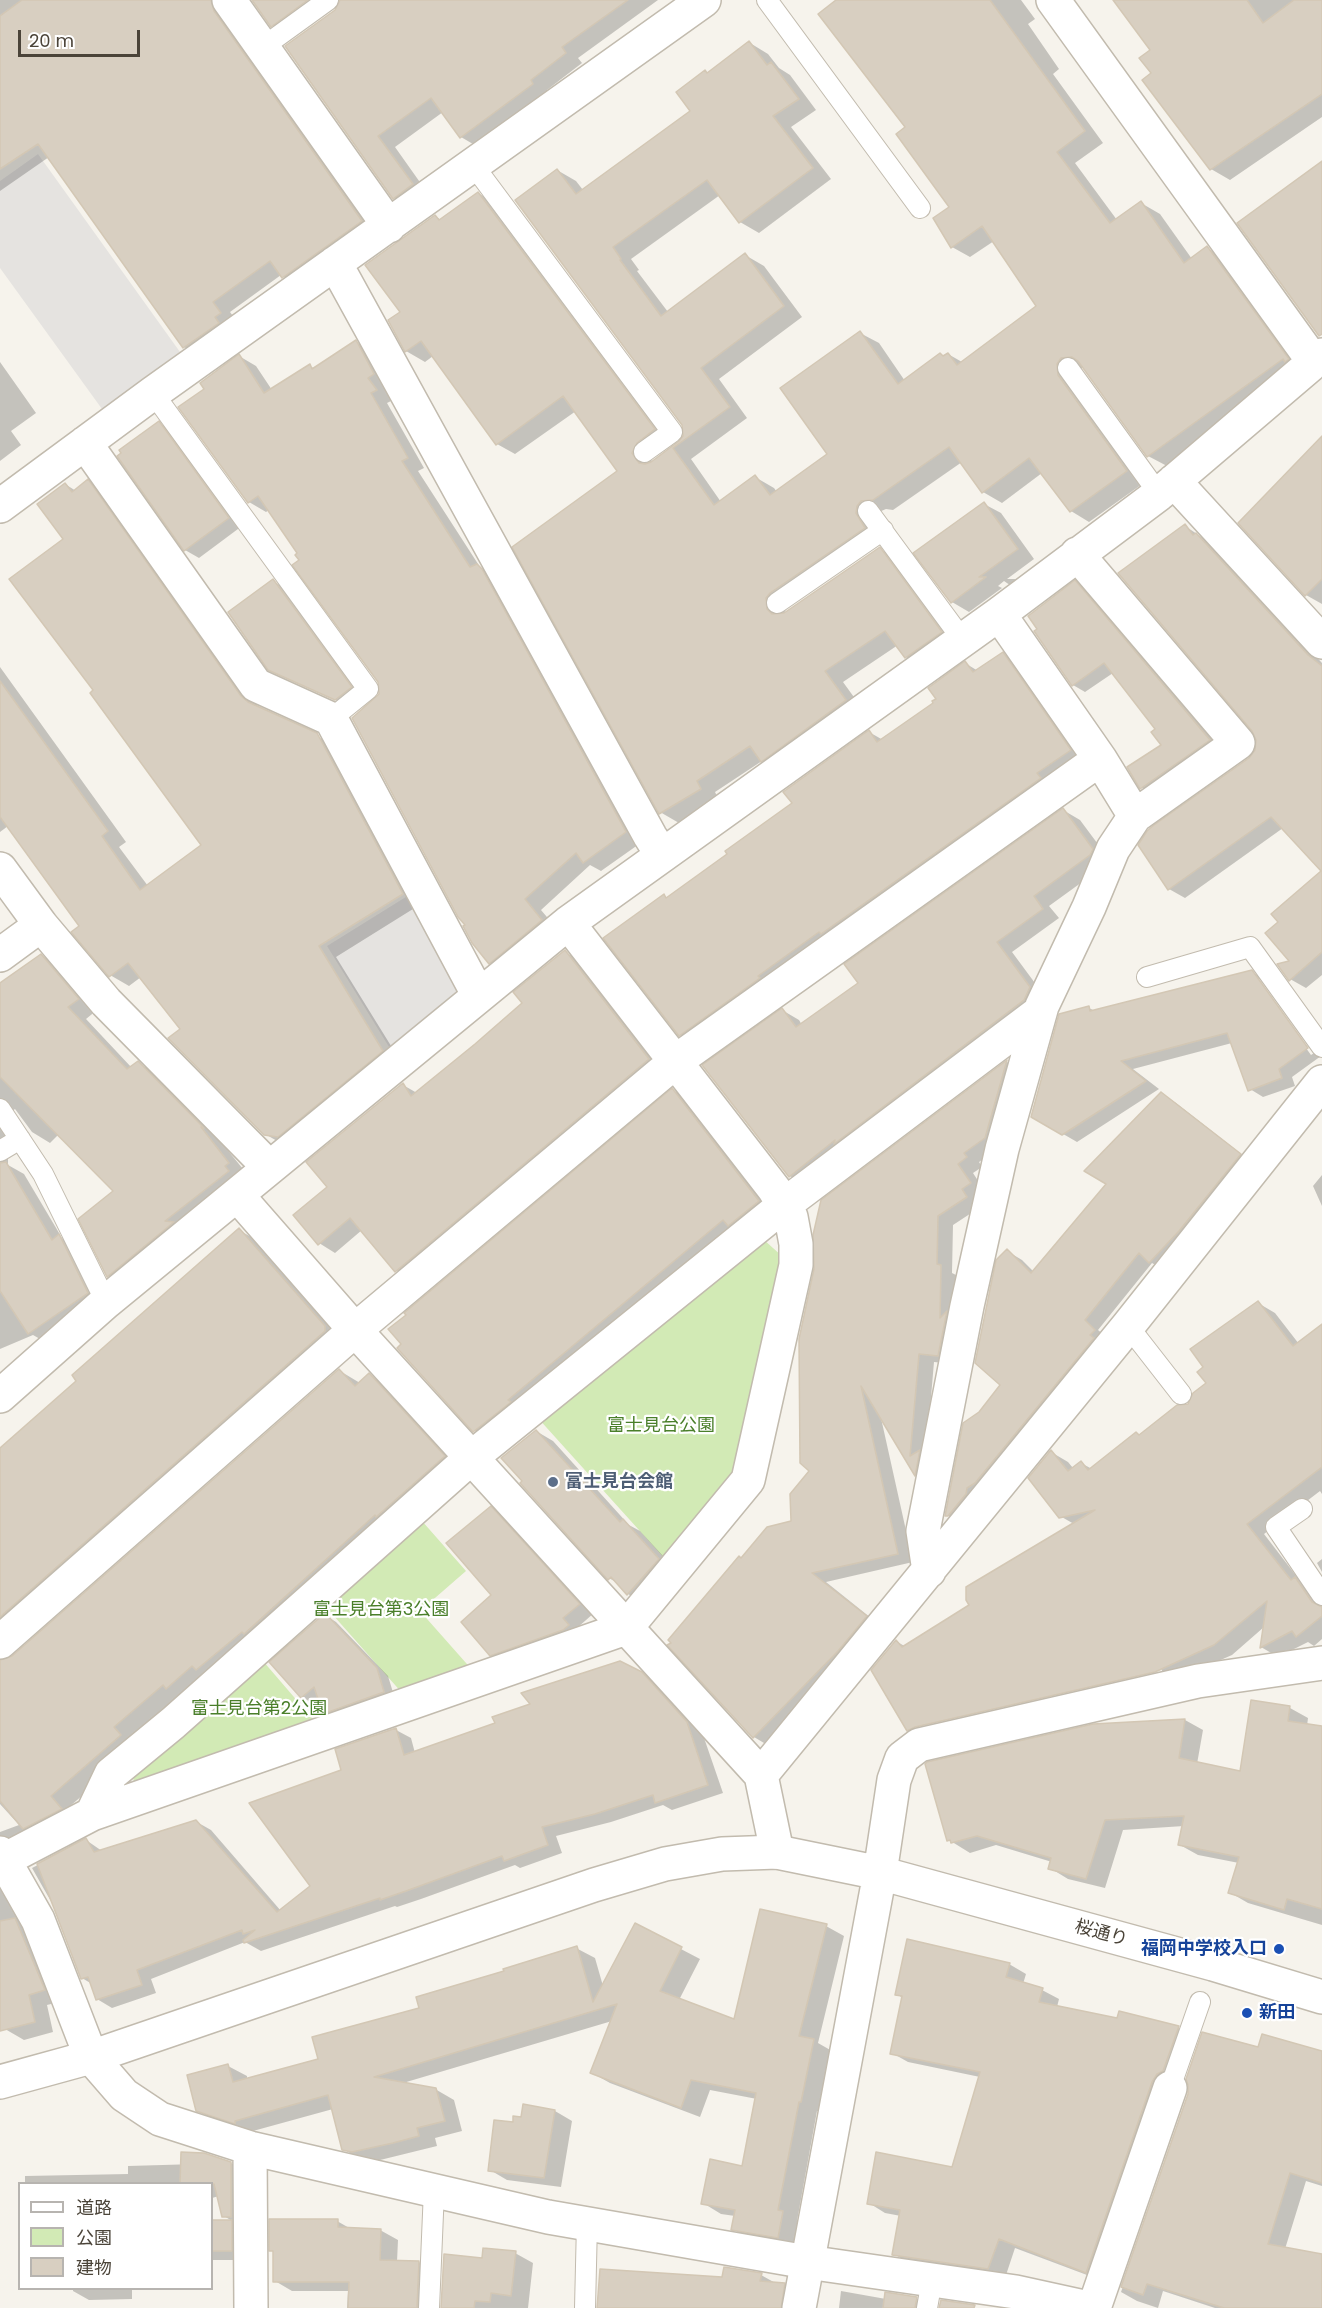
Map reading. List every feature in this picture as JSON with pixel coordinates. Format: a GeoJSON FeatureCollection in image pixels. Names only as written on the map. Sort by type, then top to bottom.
{"type":"FeatureCollection","features":[{"type":"Feature","properties":{"kind":"street"},"geometry":{"type":"LineString","coordinates":[[229,0],[389,226]]}},
{"type":"Feature","properties":{"kind":"street"},"geometry":{"type":"LineString","coordinates":[[0,506],[153,393],[704,0]]}},
{"type":"Feature","properties":{"kind":"street"},"geometry":{"type":"LineString","coordinates":[[0,1396],[106,1302],[568,923],[999,614],[1167,488],[1318,359],[1053,0]]}},
{"type":"Feature","properties":{"kind":"street"},"geometry":{"type":"LineString","coordinates":[[335,263],[662,855]]}},
{"type":"Feature","properties":{"kind":"street"},"geometry":{"type":"LineString","coordinates":[[85,443],[255,686],[331,719],[479,996]]}},
{"type":"Feature","properties":{"kind":"street"},"geometry":{"type":"LineString","coordinates":[[1167,488],[1322,642]]}},
{"type":"Feature","properties":{"kind":"street"},"geometry":{"type":"LineString","coordinates":[[929,1572],[923,1531],[965,1317],[1002,1149],[1040,1012],[1089,907],[1113,849],[1135,816],[1238,743],[1077,554]]}},
{"type":"Feature","properties":{"kind":"street"},"geometry":{"type":"LineString","coordinates":[[999,614],[1100,759],[1135,816]]}},
{"type":"Feature","properties":{"kind":"street"},"geometry":{"type":"LineString","coordinates":[[0,1642],[355,1330],[676,1061],[1100,759]]}},
{"type":"Feature","properties":{"kind":"street"},"geometry":{"type":"LineString","coordinates":[[0,869],[41,925],[106,1002],[269,1167]]}},
{"type":"Feature","properties":{"kind":"street"},"geometry":{"type":"LineString","coordinates":[[568,923],[676,1061],[791,1217],[796,1244],[796,1265],[748,1480],[626,1628],[92,1814],[2,1857],[38,1920],[91,2057],[124,2095],[160,2119],[250,2148],[548,2217],[807,2262],[930,2294],[1089,2308]]}},
{"type":"Feature","properties":{"kind":"street"},"geometry":{"type":"LineString","coordinates":[[0,955],[41,925]]}},
{"type":"Feature","properties":{"kind":"street"},"geometry":{"type":"LineString","coordinates":[[92,1814],[111,1774],[173,1723],[472,1457],[784,1205],[1040,1012]]}},
{"type":"Feature","properties":{"kind":"street"},"geometry":{"type":"LineString","coordinates":[[761,1775],[929,1572],[1322,1082]]}},
{"type":"Feature","properties":{"kind":"street"},"geometry":{"type":"LineString","coordinates":[[237,1195],[355,1330],[761,1775],[777,1852]]}},
{"type":"Feature","properties":{"kind":"street"},"geometry":{"type":"LineString","coordinates":[[799,2308],[880,1873],[894,1780],[902,1758],[919,1745],[1198,1681],[1322,1663]]}},
{"type":"Feature","properties":{"kind":"street","name":"桜通り"},"geometry":{"type":"LineString","coordinates":[[0,2082],[91,2057],[594,1885],[665,1864],[722,1854],[777,1852],[880,1873],[1213,1964],[1322,1997]]}},
{"type":"Feature","properties":{"kind":"street"},"geometry":{"type":"LineString","coordinates":[[1094,2308],[1170,2088]]}},
{"type":"Feature","properties":{"kind":"street"},"geometry":{"type":"LineString","coordinates":[[250,2148],[251,2308]]}},
{"type":"Feature","properties":{"kind":"lane"},"geometry":{"type":"LineString","coordinates":[[263,47],[328,0]]}},
{"type":"Feature","properties":{"kind":"lane"},"geometry":{"type":"LineString","coordinates":[[767,0],[920,208]]}},
{"type":"Feature","properties":{"kind":"lane"},"geometry":{"type":"LineString","coordinates":[[474,166],[672,432],[644,452]]}},
{"type":"Feature","properties":{"kind":"lane"},"geometry":{"type":"LineString","coordinates":[[1068,368],[1167,488]]}},
{"type":"Feature","properties":{"kind":"lane"},"geometry":{"type":"LineString","coordinates":[[153,393],[368,689],[331,719]]}},
{"type":"Feature","properties":{"kind":"lane"},"geometry":{"type":"LineString","coordinates":[[868,511],[962,639]]}},
{"type":"Feature","properties":{"kind":"lane"},"geometry":{"type":"LineString","coordinates":[[777,603],[883,530]]}},
{"type":"Feature","properties":{"kind":"lane"},"geometry":{"type":"LineString","coordinates":[[1148,976],[1250,947],[1322,1047]]}},
{"type":"Feature","properties":{"kind":"lane"},"geometry":{"type":"LineString","coordinates":[[0,1109],[43,1174],[106,1302]]}},
{"type":"Feature","properties":{"kind":"lane"},"geometry":{"type":"LineString","coordinates":[[0,1151],[20,1139]]}},
{"type":"Feature","properties":{"kind":"lane"},"geometry":{"type":"LineString","coordinates":[[1128,1326],[1181,1394]]}},
{"type":"Feature","properties":{"kind":"lane"},"geometry":{"type":"LineString","coordinates":[[1302,1509],[1276,1527],[1322,1595]]}},
{"type":"Feature","properties":{"kind":"lane"},"geometry":{"type":"LineString","coordinates":[[1170,2088],[1200,2002]]}},
{"type":"Feature","properties":{"kind":"lane"},"geometry":{"type":"LineString","coordinates":[[429,2308],[434,2190]]}},
{"type":"Feature","properties":{"kind":"lane"},"geometry":{"type":"LineString","coordinates":[[585,2308],[587,2223]]}},
{"type":"Feature","properties":{"kind":"green space","name":"富士見台公園"},"geometry":{"type":"Polygon","coordinates":[[[763,1239],[783,1257],[738,1471],[666,1560],[537,1417],[763,1239]]]}},
{"type":"Feature","properties":{"kind":"green space","name":"富士見台第3公園"},"geometry":{"type":"Polygon","coordinates":[[[422,1521],[466,1571],[420,1611],[474,1672],[403,1694],[325,1606],[422,1521]]]}},
{"type":"Feature","properties":{"kind":"green space","name":"富士見台第2公園"},"geometry":{"type":"Polygon","coordinates":[[[263,1661],[318,1725],[134,1784],[133,1774],[263,1661]]]}},
{"type":"Feature","properties":{"kind":"shaded area"},"geometry":{"type":"Polygon","coordinates":[[[38,154],[180,352],[102,409],[0,268],[0,181],[38,154]]]}},
{"type":"Feature","properties":{"kind":"shaded area"},"geometry":{"type":"Polygon","coordinates":[[[409,895],[460,989],[389,1047],[327,946],[409,895]]]}},
{"type":"Feature","properties":{"kind":"building"},"geometry":{"type":"Polygon","coordinates":[[[22,0],[211,0],[214,11],[362,221],[282,278],[270,261],[213,302],[221,313],[215,317],[219,323],[183,348],[38,144],[0,169],[0,16],[22,0]]]}},
{"type":"Feature","properties":{"kind":"building"},"geometry":{"type":"Polygon","coordinates":[[[252,0],[308,0],[271,27],[252,0]]]}},
{"type":"Feature","properties":{"kind":"building"},"geometry":{"type":"Polygon","coordinates":[[[340,0],[628,0],[562,47],[566,53],[531,80],[533,84],[460,138],[431,98],[378,136],[413,184],[393,199],[285,46],[335,10],[340,0]]]}},
{"type":"Feature","properties":{"kind":"building"},"geometry":{"type":"Polygon","coordinates":[[[836,0],[990,0],[1085,131],[1057,152],[1110,223],[1141,201],[1184,263],[1207,246],[1289,359],[1285,362],[1283,359],[1147,457],[1078,361],[1072,357],[1061,358],[1057,364],[1058,375],[1127,471],[1070,512],[1029,458],[982,493],[949,447],[873,500],[861,501],[856,513],[865,528],[770,593],[766,598],[767,609],[772,614],[784,613],[880,547],[942,632],[905,658],[885,631],[825,671],[846,700],[761,762],[750,746],[697,781],[701,789],[659,814],[512,547],[617,471],[563,396],[496,445],[421,341],[405,352],[388,320],[400,312],[365,265],[435,215],[439,220],[478,192],[655,429],[637,443],[632,453],[639,463],[651,462],[679,441],[683,436],[682,425],[515,200],[557,169],[576,194],[690,111],[676,92],[705,70],[707,73],[749,41],[767,65],[771,62],[799,99],[773,116],[813,168],[739,223],[707,180],[613,247],[661,316],[745,253],[784,306],[701,368],[730,407],[673,448],[714,505],[755,475],[770,495],[827,454],[780,388],[860,331],[898,384],[940,353],[943,356],[948,353],[957,365],[1036,306],[982,226],[951,248],[933,218],[949,207],[896,134],[905,127],[818,14],[836,0]]]}},
{"type":"Feature","properties":{"kind":"building"},"geometry":{"type":"Polygon","coordinates":[[[1113,0],[1247,0],[1263,23],[1294,0],[1322,0],[1322,94],[1210,170],[1142,80],[1151,73],[1139,58],[1150,50],[1113,0]]]}},
{"type":"Feature","properties":{"kind":"building"},"geometry":{"type":"Polygon","coordinates":[[[1322,161],[1322,334],[1319,336],[1237,223],[1322,161]]]}},
{"type":"Feature","properties":{"kind":"building"},"geometry":{"type":"Polygon","coordinates":[[[356,340],[374,374],[368,378],[377,390],[371,393],[408,458],[402,461],[470,567],[477,564],[482,569],[626,832],[583,863],[576,853],[525,899],[542,920],[489,964],[472,943],[463,926],[465,925],[458,917],[352,718],[379,694],[378,682],[292,565],[299,560],[295,555],[297,553],[258,496],[248,503],[178,407],[204,389],[200,383],[239,354],[264,393],[310,364],[312,369],[356,340]]]}},
{"type":"Feature","properties":{"kind":"building"},"geometry":{"type":"Polygon","coordinates":[[[159,421],[229,518],[184,551],[117,456],[121,453],[119,450],[159,421]]]}},
{"type":"Feature","properties":{"kind":"building"},"geometry":{"type":"Polygon","coordinates":[[[1322,436],[1322,579],[1305,596],[1238,523],[1322,436]]]}},
{"type":"Feature","properties":{"kind":"building"},"geometry":{"type":"Polygon","coordinates":[[[88,479],[241,696],[248,702],[317,733],[403,894],[319,946],[383,1051],[278,1137],[264,1135],[168,1038],[180,1029],[128,963],[109,977],[71,932],[79,926],[0,817],[0,681],[108,831],[102,836],[140,890],[201,845],[90,693],[93,690],[9,579],[63,539],[37,504],[65,483],[72,492],[88,479]]]}},
{"type":"Feature","properties":{"kind":"building"},"geometry":{"type":"Polygon","coordinates":[[[984,502],[1018,549],[979,577],[986,577],[951,603],[913,553],[984,502]]]}},
{"type":"Feature","properties":{"kind":"building"},"geometry":{"type":"Polygon","coordinates":[[[1185,524],[1193,535],[1196,533],[1308,655],[1322,666],[1322,952],[1289,981],[1277,964],[1289,961],[1265,933],[1278,922],[1271,914],[1321,871],[1271,817],[1168,890],[1138,845],[1154,825],[1249,758],[1255,750],[1256,740],[1252,731],[1118,573],[1185,524]]]}},
{"type":"Feature","properties":{"kind":"building"},"geometry":{"type":"Polygon","coordinates":[[[273,579],[352,687],[335,700],[268,670],[228,612],[273,579]]]}},
{"type":"Feature","properties":{"kind":"building"},"geometry":{"type":"Polygon","coordinates":[[[1075,580],[1210,740],[1140,789],[1127,767],[1161,745],[1151,732],[1155,729],[1104,663],[1072,686],[1034,631],[1037,629],[1028,616],[1075,580]]]}},
{"type":"Feature","properties":{"kind":"building"},"geometry":{"type":"Polygon","coordinates":[[[1003,652],[1071,750],[1037,773],[1041,778],[821,934],[819,932],[679,1036],[603,938],[664,894],[666,898],[727,854],[725,851],[792,803],[783,792],[869,730],[877,742],[933,703],[932,701],[936,699],[928,688],[965,661],[973,672],[1003,652]]]}},
{"type":"Feature","properties":{"kind":"building"},"geometry":{"type":"Polygon","coordinates":[[[1063,808],[1093,849],[1090,855],[1034,896],[1043,909],[997,942],[1030,987],[1024,1000],[834,1144],[835,1140],[789,1177],[702,1065],[782,1008],[796,1027],[858,983],[844,964],[1063,808]]]}},
{"type":"Feature","properties":{"kind":"building"},"geometry":{"type":"Polygon","coordinates":[[[565,950],[649,1059],[395,1272],[350,1218],[318,1245],[293,1215],[327,1187],[306,1162],[403,1083],[411,1096],[475,1044],[522,1003],[513,992],[565,950]]]}},
{"type":"Feature","properties":{"kind":"building"},"geometry":{"type":"Polygon","coordinates":[[[41,954],[79,999],[68,1007],[127,1069],[138,1061],[204,1128],[201,1127],[229,1163],[225,1166],[229,1171],[165,1221],[174,1222],[107,1277],[78,1219],[113,1191],[0,1077],[0,983],[41,954]]]}},
{"type":"Feature","properties":{"kind":"building"},"geometry":{"type":"Polygon","coordinates":[[[1252,970],[1308,1048],[1279,1069],[1282,1078],[1248,1091],[1227,1033],[1121,1061],[1146,1081],[1062,1135],[1031,1117],[1059,1014],[1089,1006],[1090,1011],[1252,970]]]}},
{"type":"Feature","properties":{"kind":"building"},"geometry":{"type":"Polygon","coordinates":[[[1007,1060],[985,1138],[964,1153],[967,1157],[958,1164],[971,1183],[962,1189],[967,1197],[938,1216],[937,1264],[941,1265],[940,1318],[947,1311],[938,1356],[919,1354],[910,1456],[920,1450],[915,1476],[861,1386],[898,1554],[812,1573],[867,1616],[838,1651],[753,1738],[667,1645],[671,1643],[668,1640],[739,1556],[741,1558],[767,1527],[791,1521],[790,1494],[809,1471],[800,1463],[799,1339],[814,1269],[813,1235],[821,1200],[1007,1060]]]}},
{"type":"Feature","properties":{"kind":"building"},"geometry":{"type":"Polygon","coordinates":[[[672,1088],[759,1201],[728,1226],[723,1220],[473,1432],[397,1348],[401,1344],[388,1329],[406,1315],[404,1313],[672,1088]]]}},
{"type":"Feature","properties":{"kind":"building"},"geometry":{"type":"Polygon","coordinates":[[[1161,1092],[1241,1154],[1179,1231],[1149,1263],[1139,1253],[1085,1320],[1095,1330],[1090,1335],[1094,1338],[975,1483],[967,1488],[966,1494],[948,1516],[945,1516],[963,1423],[979,1412],[1000,1385],[975,1363],[996,1260],[1007,1249],[1031,1273],[1106,1184],[1084,1171],[1161,1092]]]}},
{"type":"Feature","properties":{"kind":"building"},"geometry":{"type":"Polygon","coordinates":[[[6,1162],[52,1240],[59,1234],[88,1293],[28,1334],[0,1291],[0,1163],[6,1162]]]}},
{"type":"Feature","properties":{"kind":"building"},"geometry":{"type":"Polygon","coordinates":[[[239,1228],[325,1326],[325,1331],[0,1617],[0,1448],[76,1381],[72,1375],[239,1228]]]}},
{"type":"Feature","properties":{"kind":"building"},"geometry":{"type":"Polygon","coordinates":[[[1258,1301],[1293,1346],[1322,1324],[1322,1467],[1247,1524],[1291,1580],[1295,1577],[1312,1602],[1322,1607],[1322,1616],[1296,1637],[1292,1631],[1260,1648],[1267,1601],[1214,1645],[1155,1672],[915,1727],[907,1731],[871,1670],[896,1640],[902,1647],[969,1605],[966,1600],[966,1587],[1095,1510],[1059,1518],[1028,1478],[1051,1450],[1068,1471],[1081,1461],[1088,1470],[1136,1432],[1139,1435],[1177,1405],[1188,1404],[1193,1393],[1206,1383],[1197,1372],[1203,1367],[1190,1349],[1258,1301]]]}},
{"type":"Feature","properties":{"kind":"building"},"geometry":{"type":"Polygon","coordinates":[[[339,1369],[355,1386],[369,1373],[445,1456],[376,1517],[375,1515],[244,1634],[242,1632],[196,1670],[192,1666],[166,1689],[163,1685],[114,1727],[121,1735],[51,1796],[62,1809],[23,1829],[0,1801],[0,1660],[12,1656],[339,1369]]]}},
{"type":"Feature","properties":{"kind":"building"},"geometry":{"type":"Polygon","coordinates":[[[536,1430],[620,1522],[623,1519],[659,1559],[627,1595],[611,1577],[608,1580],[520,1483],[522,1481],[501,1458],[536,1430]]]}},
{"type":"Feature","properties":{"kind":"building"},"geometry":{"type":"Polygon","coordinates":[[[491,1506],[580,1604],[563,1618],[569,1625],[563,1630],[490,1656],[461,1622],[491,1595],[446,1543],[491,1506]]]}},
{"type":"Feature","properties":{"kind":"building"},"geometry":{"type":"Polygon","coordinates":[[[325,1613],[377,1668],[384,1692],[323,1714],[314,1687],[301,1698],[269,1662],[325,1613]]]}},
{"type":"Feature","properties":{"kind":"building"},"geometry":{"type":"Polygon","coordinates":[[[620,1661],[642,1672],[687,1722],[708,1785],[655,1803],[653,1795],[595,1814],[542,1827],[548,1845],[504,1861],[502,1856],[380,1900],[380,1898],[244,1943],[243,1940],[255,1930],[243,1934],[242,1930],[137,1970],[142,1985],[96,2000],[88,1977],[81,1979],[37,1864],[86,1838],[94,1852],[196,1820],[277,1912],[310,1886],[249,1803],[341,1770],[335,1749],[396,1728],[404,1755],[495,1723],[492,1717],[530,1704],[521,1693],[620,1661]]]}},
{"type":"Feature","properties":{"kind":"building"},"geometry":{"type":"Polygon","coordinates":[[[1251,1700],[1290,1706],[1288,1721],[1322,1726],[1322,1909],[1287,1899],[1284,1910],[1228,1893],[1239,1857],[1178,1845],[1184,1816],[1105,1820],[1086,1879],[1048,1869],[1051,1858],[977,1836],[951,1843],[950,1840],[947,1841],[925,1764],[927,1762],[1093,1724],[1185,1719],[1179,1758],[1240,1771],[1251,1700]]]}},
{"type":"Feature","properties":{"kind":"building"},"geometry":{"type":"Polygon","coordinates":[[[760,1909],[827,1924],[799,2036],[814,2039],[778,2210],[783,2211],[778,2238],[731,2230],[735,2210],[701,2204],[710,2159],[742,2166],[756,2093],[691,2080],[681,2108],[590,2073],[617,2004],[374,2077],[436,2088],[445,2121],[417,2128],[419,2136],[393,2143],[352,2152],[342,2150],[328,2095],[235,2121],[235,2124],[196,2111],[187,2075],[228,2064],[233,2082],[318,2059],[312,2037],[419,2008],[416,1997],[577,1946],[593,2002],[635,1923],[682,1947],[660,1991],[734,2019],[760,1909]]]}},
{"type":"Feature","properties":{"kind":"building"},"geometry":{"type":"Polygon","coordinates":[[[15,1918],[45,1990],[29,1995],[35,2022],[0,2031],[0,1921],[15,1918]]]}},
{"type":"Feature","properties":{"kind":"building"},"geometry":{"type":"Polygon","coordinates":[[[907,1939],[1010,1963],[1006,1977],[1043,1988],[1039,2002],[1117,2018],[1119,2011],[1179,2026],[1163,2071],[1157,2074],[1152,2082],[1086,2273],[999,2239],[988,2269],[892,2255],[900,2210],[867,2204],[876,2152],[952,2167],[980,2072],[890,2054],[902,1996],[895,1995],[907,1939]]]}},
{"type":"Feature","properties":{"kind":"building"},"geometry":{"type":"Polygon","coordinates":[[[1202,2032],[1258,2047],[1262,2034],[1322,2051],[1322,2183],[1290,2173],[1268,2244],[1322,2254],[1322,2308],[1224,2308],[1147,2284],[1143,2295],[1121,2287],[1188,2094],[1186,2079],[1202,2032]]]}},
{"type":"Feature","properties":{"kind":"building"},"geometry":{"type":"Polygon","coordinates":[[[523,2104],[555,2110],[544,2178],[488,2171],[494,2120],[513,2122],[513,2116],[521,2117],[523,2104]]]}},
{"type":"Feature","properties":{"kind":"building"},"geometry":{"type":"Polygon","coordinates":[[[181,2152],[204,2153],[231,2162],[231,2217],[222,2217],[213,2182],[180,2182],[181,2152]]]}},
{"type":"Feature","properties":{"kind":"building"},"geometry":{"type":"Polygon","coordinates":[[[269,2219],[338,2219],[338,2227],[381,2229],[380,2260],[419,2261],[417,2308],[348,2308],[349,2282],[273,2282],[273,2251],[269,2251],[269,2219]]]}},
{"type":"Feature","properties":{"kind":"building"},"geometry":{"type":"Polygon","coordinates":[[[213,2220],[232,2220],[232,2251],[213,2251],[213,2220]]]}},
{"type":"Feature","properties":{"kind":"building"},"geometry":{"type":"Polygon","coordinates":[[[483,2248],[516,2251],[511,2296],[491,2293],[490,2302],[475,2301],[474,2308],[441,2308],[444,2254],[482,2258],[483,2248]]]}},
{"type":"Feature","properties":{"kind":"building"},"geometry":{"type":"Polygon","coordinates":[[[724,2267],[762,2273],[760,2281],[785,2283],[781,2308],[597,2308],[600,2269],[722,2277],[724,2267]]]}},
{"type":"Feature","properties":{"kind":"building"},"geometry":{"type":"Polygon","coordinates":[[[885,2292],[917,2297],[915,2308],[883,2308],[885,2292]]]}},
{"type":"Feature","properties":{"kind":"building"},"geometry":{"type":"Polygon","coordinates":[[[941,2300],[975,2305],[974,2308],[939,2308],[941,2300]]]}},
{"type":"Feature","properties":{"kind":"place","name":"富士見台会館"},"geometry":{"type":"Point","coordinates":[553,1482]}},
{"type":"Feature","properties":{"kind":"place","name":"福岡中学校入口"},"geometry":{"type":"Point","coordinates":[1279,1949]}},
{"type":"Feature","properties":{"kind":"place","name":"新田"},"geometry":{"type":"Point","coordinates":[1247,2013]}}]}
